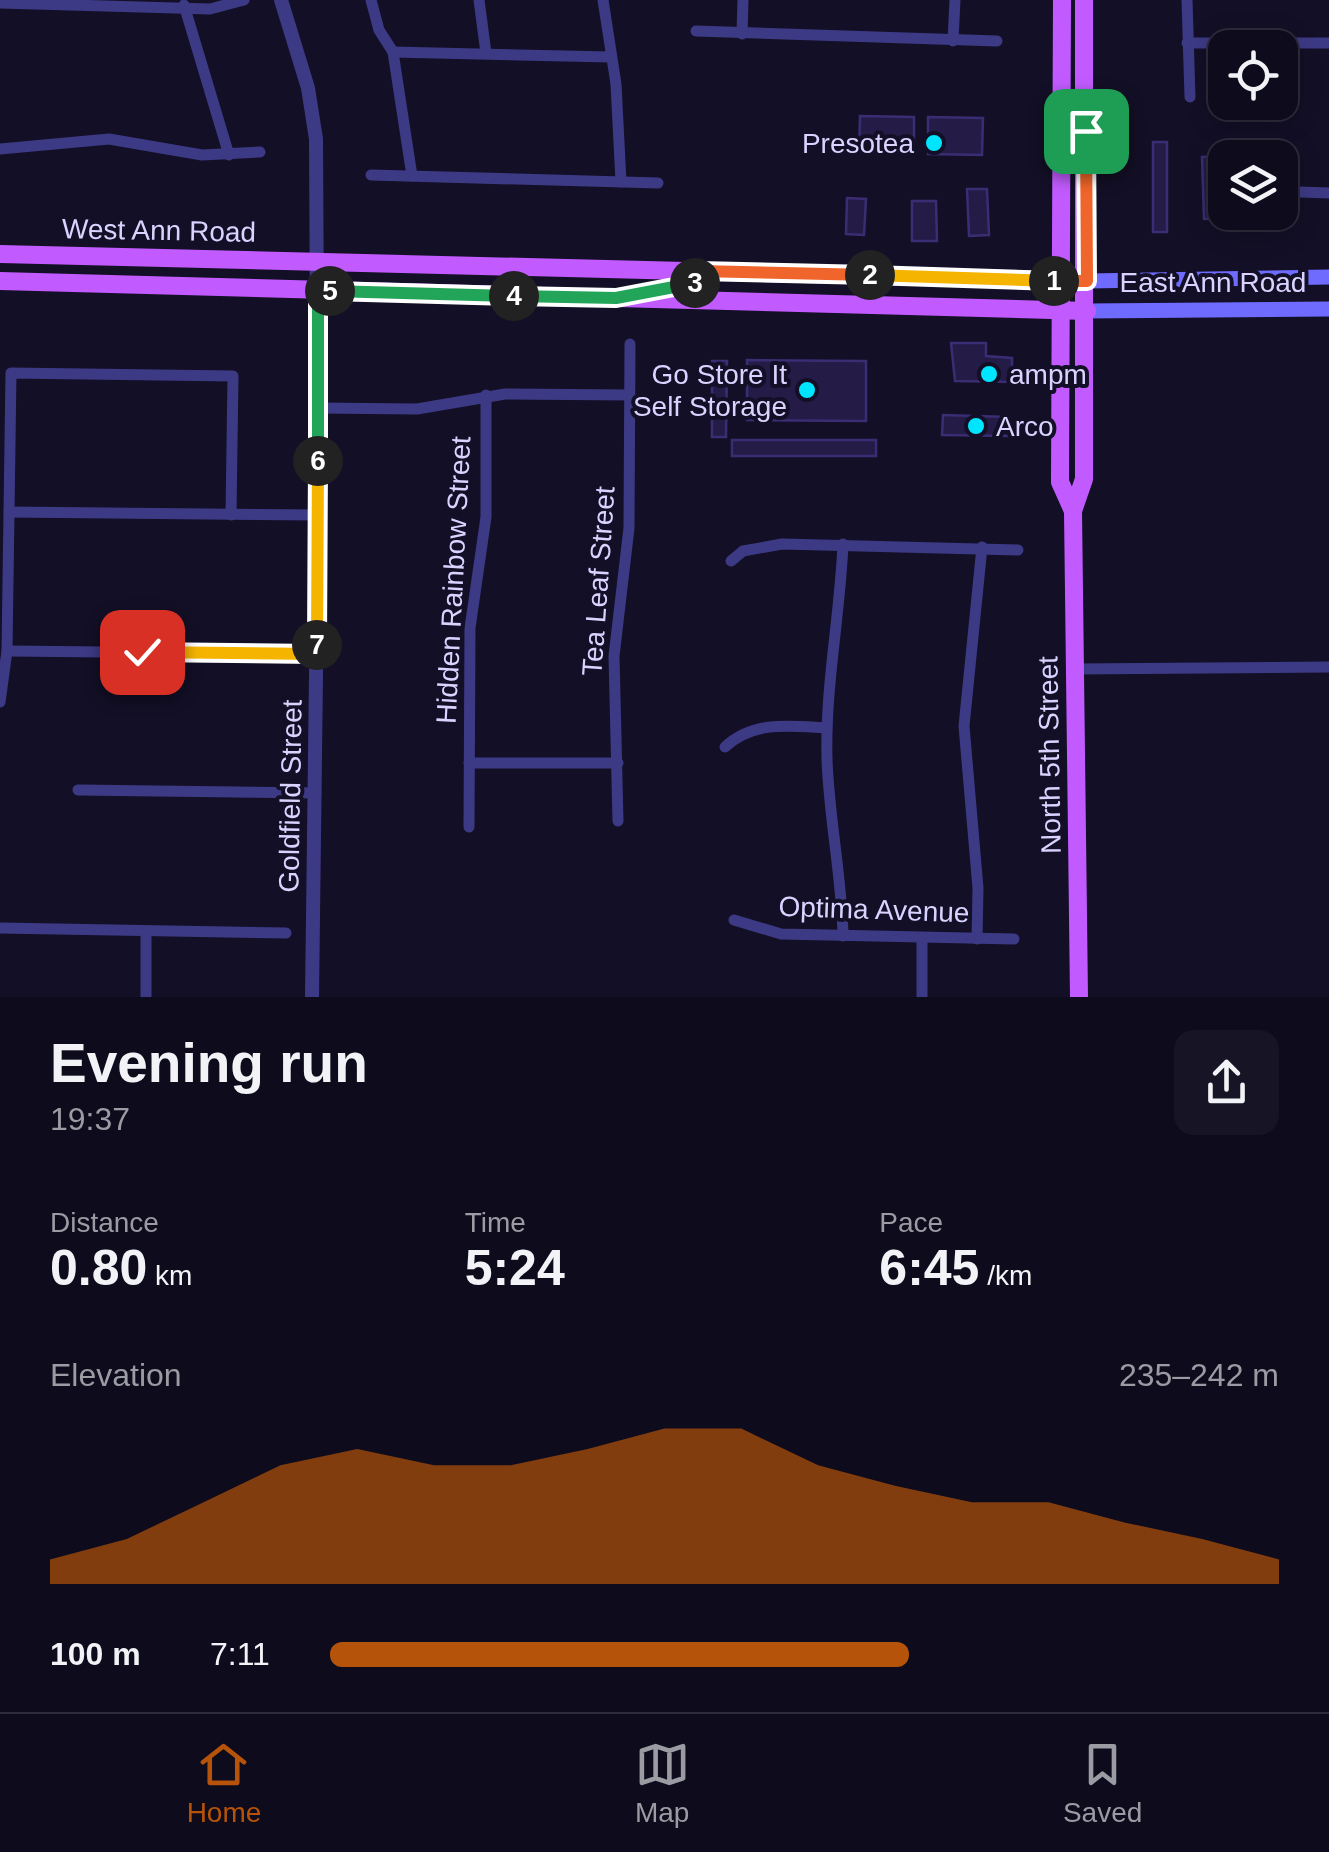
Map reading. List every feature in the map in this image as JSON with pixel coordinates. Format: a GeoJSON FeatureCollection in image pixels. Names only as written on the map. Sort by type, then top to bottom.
{"type":"FeatureCollection","features":[{"type":"Feature","properties":{"kind":"main road","name":"North 5th Street"},"geometry":{"type":"LineString","coordinates":[[1062,0],[1060,482],[1073,511]]}},
{"type":"Feature","properties":{"kind":"main road","name":"North 5th Street"},"geometry":{"type":"LineString","coordinates":[[1080,997],[1073,511],[1084,479],[1084,0]]}},
{"type":"Feature","properties":{"kind":"main road","name":"West Ann Road"},"geometry":{"type":"LineString","coordinates":[[0,254],[318,260]]}},
{"type":"Feature","properties":{"kind":"main road","name":"East Ann Road"},"geometry":{"type":"LineString","coordinates":[[318,260],[1062,282],[1329,278]]}},
{"type":"Feature","properties":{"kind":"main road"},"geometry":{"type":"LineString","coordinates":[[616,298],[688,286],[696,282],[699,271]]}},
{"type":"Feature","properties":{"kind":"main road","name":"West Ann Road"},"geometry":{"type":"LineString","coordinates":[[0,281],[318,290]]}},
{"type":"Feature","properties":{"kind":"main road","name":"East Ann Road"},"geometry":{"type":"LineString","coordinates":[[318,290],[1062,311],[1329,309]]}},
{"type":"Feature","properties":{"kind":"street"},"geometry":{"type":"LineString","coordinates":[[0,3],[189,3],[210,9],[244,0]]}},
{"type":"Feature","properties":{"kind":"street","name":"Goldfield Street"},"geometry":{"type":"LineString","coordinates":[[281,0],[308,88],[316,140],[318,516],[312,997]]}},
{"type":"Feature","properties":{"kind":"street"},"geometry":{"type":"LineString","coordinates":[[370,0],[379,30],[392,52],[412,176]]}},
{"type":"Feature","properties":{"kind":"street"},"geometry":{"type":"LineString","coordinates":[[480,0],[486,54]]}},
{"type":"Feature","properties":{"kind":"street"},"geometry":{"type":"LineString","coordinates":[[602,0],[621,182]]}},
{"type":"Feature","properties":{"kind":"street"},"geometry":{"type":"LineString","coordinates":[[742,34],[743,0]]}},
{"type":"Feature","properties":{"kind":"street"},"geometry":{"type":"LineString","coordinates":[[954,41],[955,0]]}},
{"type":"Feature","properties":{"kind":"street"},"geometry":{"type":"LineString","coordinates":[[1187,0],[1190,97]]}},
{"type":"Feature","properties":{"kind":"street"},"geometry":{"type":"LineString","coordinates":[[189,3],[229,155]]}},
{"type":"Feature","properties":{"kind":"street"},"geometry":{"type":"LineString","coordinates":[[696,31],[997,41]]}},
{"type":"Feature","properties":{"kind":"street"},"geometry":{"type":"LineString","coordinates":[[1188,43],[1329,42]]}},
{"type":"Feature","properties":{"kind":"street"},"geometry":{"type":"LineString","coordinates":[[392,52],[610,58]]}},
{"type":"Feature","properties":{"kind":"street"},"geometry":{"type":"LineString","coordinates":[[0,149],[109,139],[202,156],[260,152]]}},
{"type":"Feature","properties":{"kind":"street"},"geometry":{"type":"LineString","coordinates":[[371,175],[658,183]]}},
{"type":"Feature","properties":{"kind":"street"},"geometry":{"type":"LineString","coordinates":[[1300,192],[1329,193]]}},
{"type":"Feature","properties":{"kind":"street","name":"Tea Leaf Street"},"geometry":{"type":"LineString","coordinates":[[618,821],[614,656],[618,603],[628,560],[630,344]]}},
{"type":"Feature","properties":{"kind":"street"},"geometry":{"type":"LineString","coordinates":[[0,702],[7,651],[12,373],[233,376],[231,515]]}},
{"type":"Feature","properties":{"kind":"street"},"geometry":{"type":"LineString","coordinates":[[318,408],[417,408],[486,395],[630,394]]}},
{"type":"Feature","properties":{"kind":"street","name":"Hidden Rainbow Street"},"geometry":{"type":"LineString","coordinates":[[469,826],[470,628],[485,529],[486,395]]}},
{"type":"Feature","properties":{"kind":"street"},"geometry":{"type":"LineString","coordinates":[[9,512],[318,516]]}},
{"type":"Feature","properties":{"kind":"street"},"geometry":{"type":"LineString","coordinates":[[731,561],[744,552],[770,544],[1018,550]]}},
{"type":"Feature","properties":{"kind":"street"},"geometry":{"type":"LineString","coordinates":[[843,936],[828,728],[844,544]]}},
{"type":"Feature","properties":{"kind":"street"},"geometry":{"type":"LineString","coordinates":[[977,939],[978,888],[964,726],[982,547]]}},
{"type":"Feature","properties":{"kind":"street"},"geometry":{"type":"LineString","coordinates":[[7,651],[317,654]]}},
{"type":"Feature","properties":{"kind":"street"},"geometry":{"type":"LineString","coordinates":[[1075,669],[1329,667]]}},
{"type":"Feature","properties":{"kind":"street"},"geometry":{"type":"LineString","coordinates":[[726,747],[737,736],[763,727],[828,728]]}},
{"type":"Feature","properties":{"kind":"street"},"geometry":{"type":"LineString","coordinates":[[469,763],[618,763]]}},
{"type":"Feature","properties":{"kind":"street"},"geometry":{"type":"LineString","coordinates":[[78,790],[316,793]]}},
{"type":"Feature","properties":{"kind":"street","name":"Optima Avenue"},"geometry":{"type":"LineString","coordinates":[[734,920],[782,934],[1014,938]]}},
{"type":"Feature","properties":{"kind":"street"},"geometry":{"type":"LineString","coordinates":[[0,928],[286,932]]}},
{"type":"Feature","properties":{"kind":"street"},"geometry":{"type":"LineString","coordinates":[[146,930],[146,997]]}},
{"type":"Feature","properties":{"kind":"street"},"geometry":{"type":"LineString","coordinates":[[922,938],[922,997]]}},
{"type":"Feature","properties":{"kind":"building"},"geometry":{"type":"Polygon","coordinates":[[[860,116],[914,117],[914,154],[859,153],[860,116]]]}},
{"type":"Feature","properties":{"kind":"building"},"geometry":{"type":"Polygon","coordinates":[[[928,117],[983,118],[982,155],[928,154],[928,117]]]}},
{"type":"Feature","properties":{"kind":"building"},"geometry":{"type":"Polygon","coordinates":[[[1153,142],[1167,142],[1167,232],[1153,232],[1153,142]]]}},
{"type":"Feature","properties":{"kind":"building"},"geometry":{"type":"Polygon","coordinates":[[[1202,157],[1208,157],[1208,219],[1204,219],[1202,157]]]}},
{"type":"Feature","properties":{"kind":"building"},"geometry":{"type":"Polygon","coordinates":[[[967,189],[987,189],[989,235],[969,236],[967,189]]]}},
{"type":"Feature","properties":{"kind":"building"},"geometry":{"type":"Polygon","coordinates":[[[847,198],[866,199],[864,235],[846,234],[847,198]]]}},
{"type":"Feature","properties":{"kind":"building"},"geometry":{"type":"Polygon","coordinates":[[[912,201],[936,201],[937,241],[912,241],[912,201]]]}},
{"type":"Feature","properties":{"kind":"building"},"geometry":{"type":"Polygon","coordinates":[[[951,343],[986,343],[986,356],[1012,358],[1012,382],[955,381],[951,343]]]}},
{"type":"Feature","properties":{"kind":"building","name":"Go Store It Self Storage"},"geometry":{"type":"Polygon","coordinates":[[[747,360],[866,361],[866,421],[747,420],[747,360]]]}},
{"type":"Feature","properties":{"kind":"building"},"geometry":{"type":"Polygon","coordinates":[[[712,361],[727,361],[726,437],[712,437],[712,361]]]}},
{"type":"Feature","properties":{"kind":"building","name":"Arco"},"geometry":{"type":"Polygon","coordinates":[[[943,415],[1009,417],[1009,436],[942,435],[943,415]]]}},
{"type":"Feature","properties":{"kind":"building"},"geometry":{"type":"Polygon","coordinates":[[[732,440],[876,440],[876,456],[732,456],[732,440]]]}},
{"type":"Feature","properties":{"kind":"place","name":"Presotea"},"geometry":{"type":"Point","coordinates":[934,143]}},
{"type":"Feature","properties":{"kind":"place","name":"ampm"},"geometry":{"type":"Point","coordinates":[989,374]}},
{"type":"Feature","properties":{"kind":"place","name":"Go Store It Self Storage"},"geometry":{"type":"Point","coordinates":[807,390]}},
{"type":"Feature","properties":{"kind":"place","name":"Arco"},"geometry":{"type":"Point","coordinates":[976,426]}},
{"type":"Feature","properties":{"kind":"route"},"geometry":{"type":"LineString","coordinates":[[142,652],[317,654],[318,290],[616,298],[688,286],[696,282],[699,271],[1087,281],[1086,131]]}}]}
